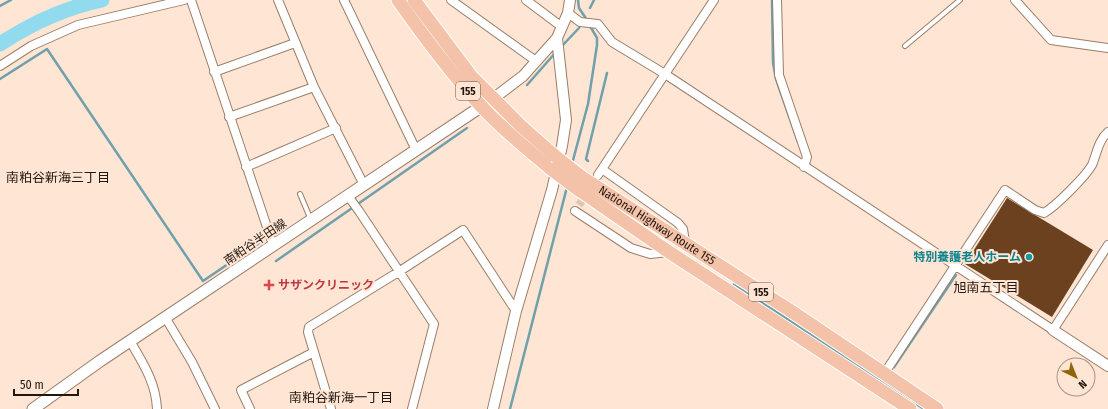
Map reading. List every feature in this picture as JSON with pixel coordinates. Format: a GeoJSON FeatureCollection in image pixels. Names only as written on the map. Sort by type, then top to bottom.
{"type":"FeatureCollection","features":[{"type":"Feature","properties":{"kind":"highway","name":"National Highway Route 155"},"geometry":{"type":"LineString","coordinates":[[398,0],[438,56],[482,107],[513,137],[551,169],[685,242],[937,409]]}},
{"type":"Feature","properties":{"kind":"highway","name":"National Highway Route 155"},"geometry":{"type":"LineString","coordinates":[[414,0],[454,55],[520,126],[555,156],[581,184],[669,252],[910,409]]}},
{"type":"Feature","properties":{"kind":"main road","name":"南粕谷半田線"},"geometry":{"type":"LineString","coordinates":[[33,409],[165,317],[494,98]]}},
{"type":"Feature","properties":{"kind":"street"},"geometry":{"type":"LineString","coordinates":[[0,66],[31,46],[78,25],[184,0]]}},
{"type":"Feature","properties":{"kind":"street"},"geometry":{"type":"LineString","coordinates":[[191,0],[270,239],[274,244]]}},
{"type":"Feature","properties":{"kind":"street"},"geometry":{"type":"LineString","coordinates":[[278,0],[314,87],[364,185]]}},
{"type":"Feature","properties":{"kind":"street"},"geometry":{"type":"LineString","coordinates":[[344,0],[416,150]]}},
{"type":"Feature","properties":{"kind":"street"},"geometry":{"type":"LineString","coordinates":[[451,0],[536,61]]}},
{"type":"Feature","properties":{"kind":"street"},"geometry":{"type":"LineString","coordinates":[[526,0],[562,27]]}},
{"type":"Feature","properties":{"kind":"street"},"geometry":{"type":"LineString","coordinates":[[494,98],[508,89],[557,38],[568,13],[570,0]]}},
{"type":"Feature","properties":{"kind":"street"},"geometry":{"type":"LineString","coordinates":[[685,242],[682,227],[670,216],[600,172],[714,0]]}},
{"type":"Feature","properties":{"kind":"street"},"geometry":{"type":"LineString","coordinates":[[777,0],[779,75],[807,157],[804,167]]}},
{"type":"Feature","properties":{"kind":"street"},"geometry":{"type":"LineString","coordinates":[[1015,0],[1051,40],[1108,48]]}},
{"type":"Feature","properties":{"kind":"street"},"geometry":{"type":"LineString","coordinates":[[568,13],[580,22],[598,24],[612,42],[665,74],[1108,366]]}},
{"type":"Feature","properties":{"kind":"street"},"geometry":{"type":"LineString","coordinates":[[493,409],[516,311],[552,190],[566,120],[557,38]]}},
{"type":"Feature","properties":{"kind":"street"},"geometry":{"type":"LineString","coordinates":[[214,72],[295,43]]}},
{"type":"Feature","properties":{"kind":"street"},"geometry":{"type":"LineString","coordinates":[[229,116],[314,87]]}},
{"type":"Feature","properties":{"kind":"street"},"geometry":{"type":"LineString","coordinates":[[246,167],[336,128]]}},
{"type":"Feature","properties":{"kind":"street"},"geometry":{"type":"LineString","coordinates":[[884,374],[1005,190],[1035,210],[1044,213],[1085,174],[1091,166],[1101,140],[1108,132]]}},
{"type":"Feature","properties":{"kind":"street"},"geometry":{"type":"LineString","coordinates":[[348,196],[360,211],[434,324],[412,409]]}},
{"type":"Feature","properties":{"kind":"street"},"geometry":{"type":"LineString","coordinates":[[575,211],[631,248],[650,254],[669,252]]}},
{"type":"Feature","properties":{"kind":"street"},"geometry":{"type":"LineString","coordinates":[[331,409],[308,332],[310,327],[463,230],[516,311]]}},
{"type":"Feature","properties":{"kind":"street"},"geometry":{"type":"LineString","coordinates":[[1053,330],[1108,246]]}},
{"type":"Feature","properties":{"kind":"street"},"geometry":{"type":"LineString","coordinates":[[165,317],[192,362],[215,409]]}},
{"type":"Feature","properties":{"kind":"street"},"geometry":{"type":"LineString","coordinates":[[130,341],[146,367],[154,387],[157,409]]}},
{"type":"Feature","properties":{"kind":"street"},"geometry":{"type":"LineString","coordinates":[[250,409],[241,390],[314,352]]}},
{"type":"Feature","properties":{"kind":"lane"},"geometry":{"type":"LineString","coordinates":[[905,46],[960,0]]}},
{"type":"Feature","properties":{"kind":"lane"},"geometry":{"type":"LineString","coordinates":[[300,194],[312,220]]}},
{"type":"Feature","properties":{"kind":"building","name":"特別養護老人ホーム"},"geometry":{"type":"Polygon","coordinates":[[[1007,198],[1093,250],[1052,317],[965,264],[1007,198]]]}},
{"type":"Feature","properties":{"kind":"waterway"},"geometry":{"type":"LineString","coordinates":[[0,6],[11,0]]}},
{"type":"Feature","properties":{"kind":"waterway"},"geometry":{"type":"LineString","coordinates":[[0,44],[24,29],[49,17],[75,7],[102,0]]}},
{"type":"Feature","properties":{"kind":"waterway"},"geometry":{"type":"LineString","coordinates":[[578,0],[579,8],[587,20]]}},
{"type":"Feature","properties":{"kind":"waterway"},"geometry":{"type":"LineString","coordinates":[[590,8],[594,0]]}},
{"type":"Feature","properties":{"kind":"waterway"},"geometry":{"type":"LineString","coordinates":[[772,0],[773,63],[776,79],[798,142]]}},
{"type":"Feature","properties":{"kind":"waterway"},"geometry":{"type":"LineString","coordinates":[[572,164],[588,104],[597,45],[597,38],[590,26]]}},
{"type":"Feature","properties":{"kind":"waterway"},"geometry":{"type":"LineString","coordinates":[[562,46],[579,28]]}},
{"type":"Feature","properties":{"kind":"waterway"},"geometry":{"type":"LineString","coordinates":[[0,79],[47,49],[203,281],[259,243]]}},
{"type":"Feature","properties":{"kind":"waterway"},"geometry":{"type":"LineString","coordinates":[[527,85],[556,52]]}},
{"type":"Feature","properties":{"kind":"waterway"},"geometry":{"type":"LineString","coordinates":[[588,161],[586,159],[607,73]]}},
{"type":"Feature","properties":{"kind":"waterway"},"geometry":{"type":"LineString","coordinates":[[276,261],[467,128]]}},
{"type":"Feature","properties":{"kind":"waterway"},"geometry":{"type":"LineString","coordinates":[[510,409],[567,187]]}},
{"type":"Feature","properties":{"kind":"waterway"},"geometry":{"type":"LineString","coordinates":[[894,367],[956,275]]}},
{"type":"Feature","properties":{"kind":"waterway"},"geometry":{"type":"LineString","coordinates":[[734,284],[924,409]]}},
{"type":"Feature","properties":{"kind":"tunnel"},"geometry":{"type":"LineString","coordinates":[[579,205],[588,192]]}},
{"type":"Feature","properties":{"kind":"place","name":"特別養護老人ホーム"},"geometry":{"type":"Point","coordinates":[1029,257]}},
{"type":"Feature","properties":{"kind":"place","name":"サザンクリニック"},"geometry":{"type":"Point","coordinates":[269,285]}},
{"type":"Feature","properties":{"kind":"district","name":"南粕谷新海三丁目"},"geometry":{"type":"Point","coordinates":[58,177]}},
{"type":"Feature","properties":{"kind":"district","name":"旭南五丁目"},"geometry":{"type":"Point","coordinates":[986,287]}},
{"type":"Feature","properties":{"kind":"district","name":"南粕谷新海一丁目"},"geometry":{"type":"Point","coordinates":[341,397]}}]}
